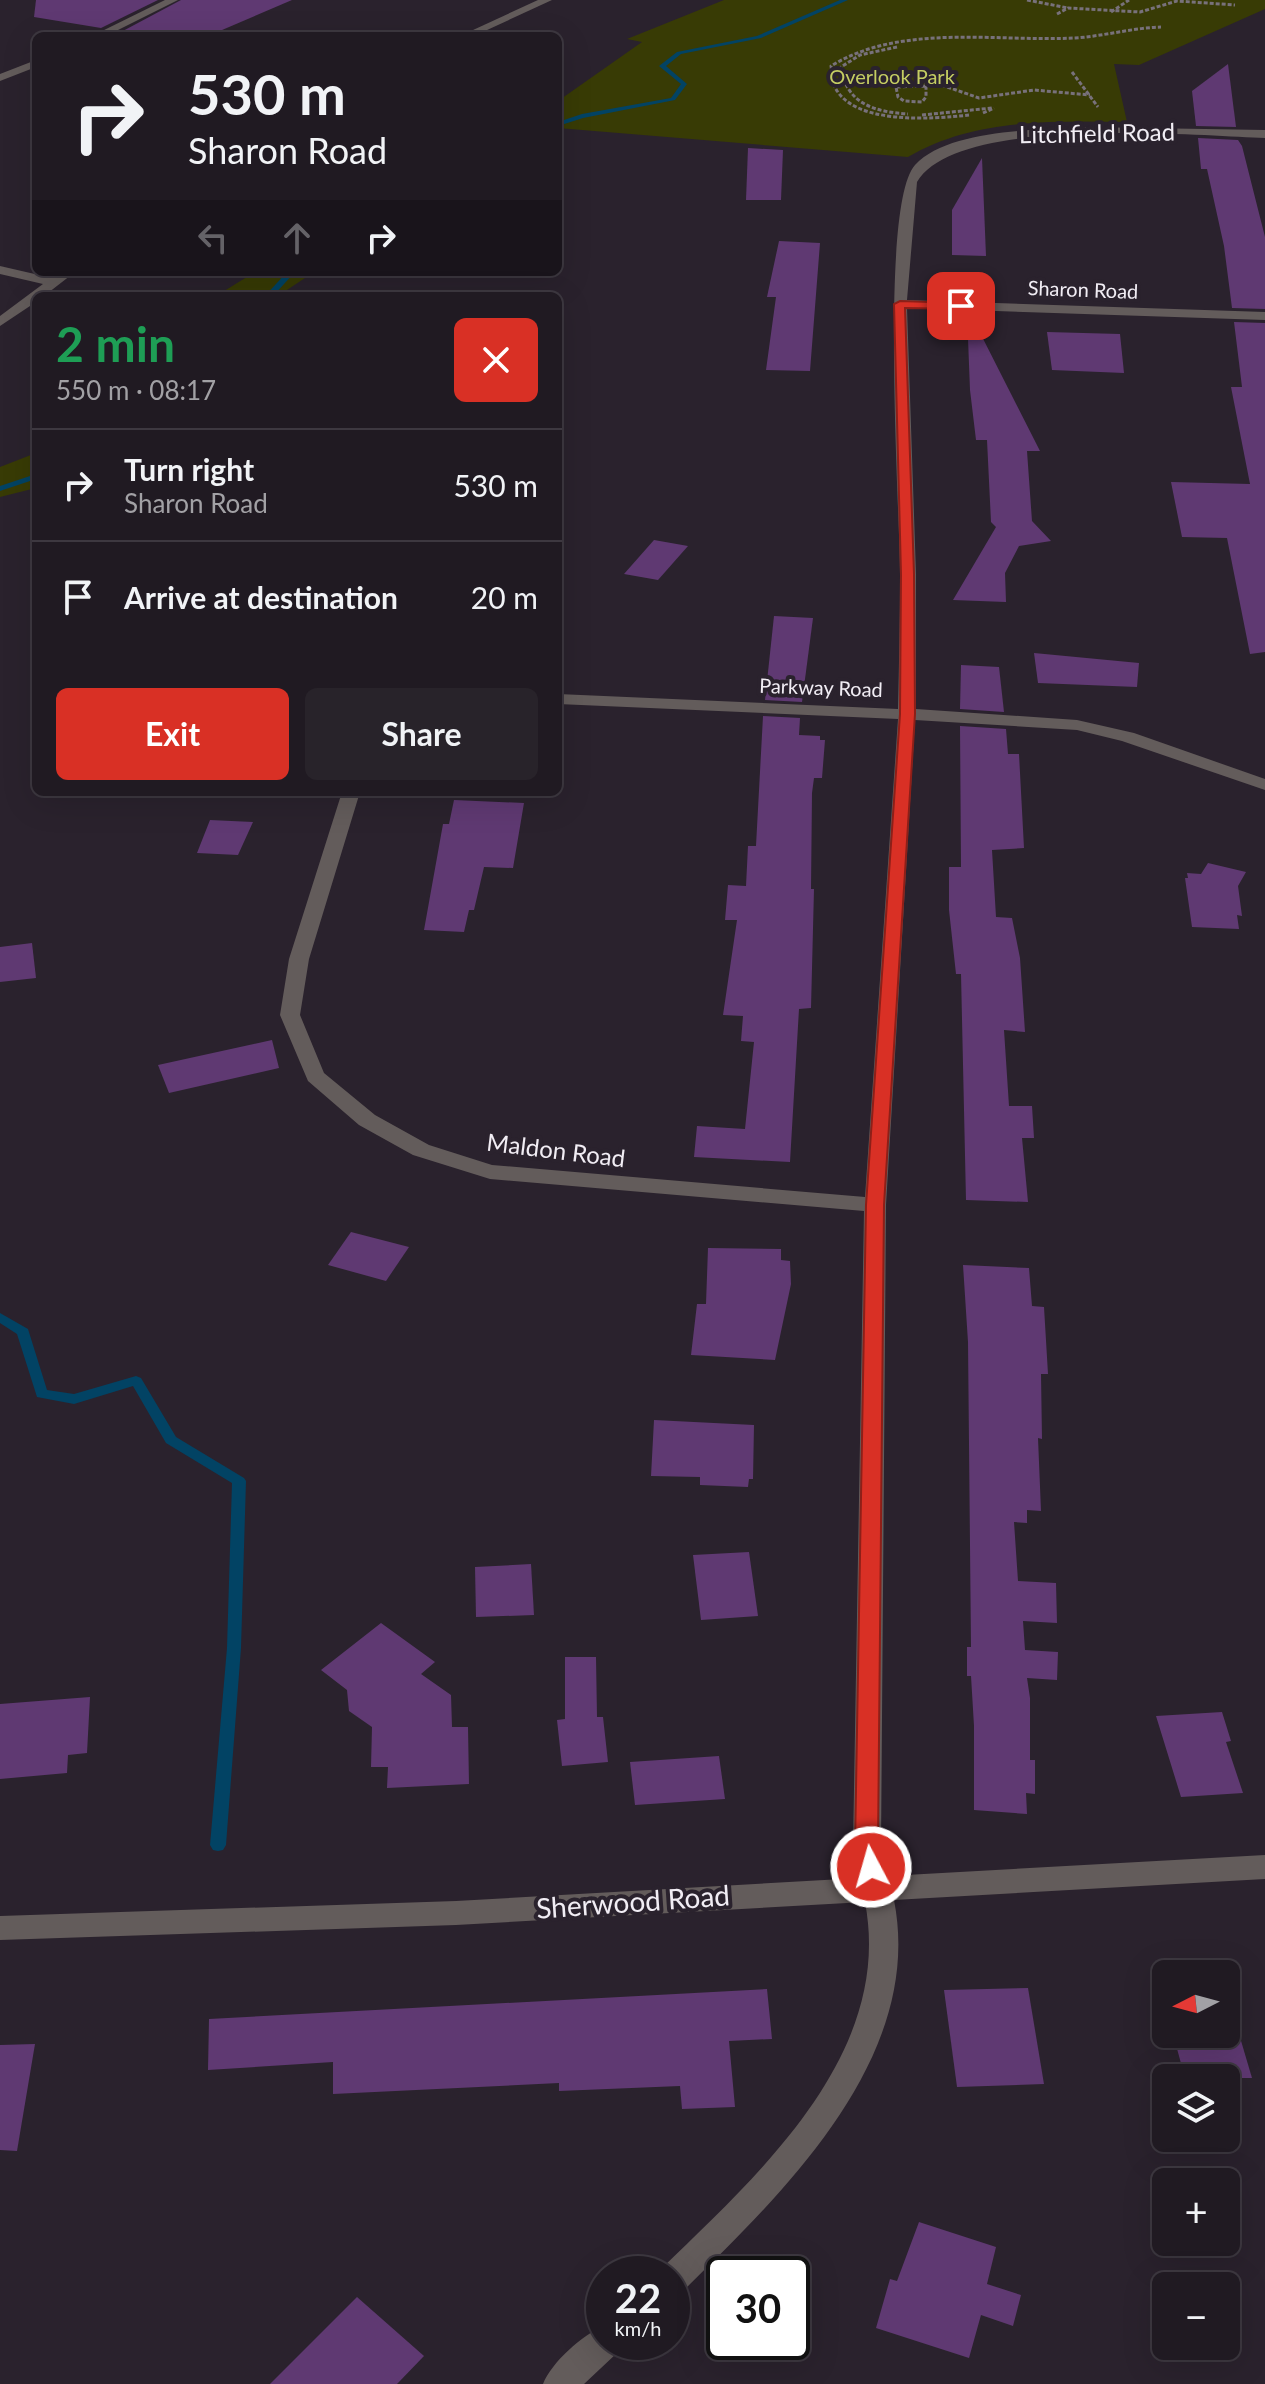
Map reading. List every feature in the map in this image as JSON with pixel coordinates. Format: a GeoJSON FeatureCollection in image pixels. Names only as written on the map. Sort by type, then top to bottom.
{"type":"FeatureCollection","features":[{"type":"Feature","properties":{"kind":"street"},"geometry":{"type":"LineString","coordinates":[[105,32],[173,0]]}},
{"type":"Feature","properties":{"kind":"street"},"geometry":{"type":"LineString","coordinates":[[474,32],[547,0]]}},
{"type":"Feature","properties":{"kind":"street"},"geometry":{"type":"LineString","coordinates":[[0,78],[32,65]]}},
{"type":"Feature","properties":{"kind":"street","name":"Litchfield Road"},"geometry":{"type":"LineString","coordinates":[[690,2262],[771,2183],[813,2128],[855,2063],[872,2019],[884,1953],[883,1921],[867,1847],[875,1205],[907,714],[908,574],[900,304],[911,182],[922,165],[934,157],[976,142],[1037,132],[1265,134]]}},
{"type":"Feature","properties":{"kind":"street"},"geometry":{"type":"LineString","coordinates":[[0,270],[53,282]]}},
{"type":"Feature","properties":{"kind":"street"},"geometry":{"type":"LineString","coordinates":[[40,292],[62,276]]}},
{"type":"Feature","properties":{"kind":"street"},"geometry":{"type":"LineString","coordinates":[[0,322],[32,298]]}},
{"type":"Feature","properties":{"kind":"street","name":"Sharon Road"},"geometry":{"type":"LineString","coordinates":[[900,304],[1265,316]]}},
{"type":"Feature","properties":{"kind":"street","name":"Parkway Road"},"geometry":{"type":"LineString","coordinates":[[562,699],[1018,719],[1077,725],[1172,750],[1265,785]]}},
{"type":"Feature","properties":{"kind":"street","name":"Maldon Road"},"geometry":{"type":"LineString","coordinates":[[350,796],[299,959],[290,1015],[315,1076],[367,1120],[421,1150],[490,1172],[875,1205]]}},
{"type":"Feature","properties":{"kind":"street","name":"Sherwood Road"},"geometry":{"type":"LineString","coordinates":[[0,1928],[456,1913],[1265,1867]]}},
{"type":"Feature","properties":{"kind":"street"},"geometry":{"type":"LineString","coordinates":[[560,2384],[586,2360]]}},
{"type":"Feature","properties":{"kind":"path"},"geometry":{"type":"LineString","coordinates":[[1027,0],[1111,13],[1167,9],[1177,1],[1235,5]]}},
{"type":"Feature","properties":{"kind":"path"},"geometry":{"type":"LineString","coordinates":[[1111,13],[1111,9],[1129,0]]}},
{"type":"Feature","properties":{"kind":"path"},"geometry":{"type":"LineString","coordinates":[[1057,14],[1068,8]]}},
{"type":"Feature","properties":{"kind":"path"},"geometry":{"type":"LineString","coordinates":[[938,44],[895,47],[859,55],[841,67],[841,79],[855,100],[882,110],[926,115],[994,108],[986,113],[952,117],[879,114],[847,102],[837,94],[830,80],[831,66],[838,59],[859,50],[890,44],[1074,38],[1161,27],[1105,38],[969,44]]}},
{"type":"Feature","properties":{"kind":"path"},"geometry":{"type":"LineString","coordinates":[[1072,72],[1099,110]]}},
{"type":"Feature","properties":{"kind":"path"},"geometry":{"type":"LineString","coordinates":[[925,86],[896,87],[898,97],[914,103],[922,102],[926,97],[926,82],[933,81],[947,83],[973,97],[1033,90],[1090,95]]}},
{"type":"Feature","properties":{"kind":"green space","name":"Overlook Park"},"geometry":{"type":"Polygon","coordinates":[[[724,0],[1265,0],[1265,9],[1139,65],[1114,64],[1127,122],[1014,124],[960,135],[908,157],[562,128],[562,98],[642,42],[627,39],[724,0]]]}},
{"type":"Feature","properties":{"kind":"green space"},"geometry":{"type":"Polygon","coordinates":[[[248,276],[308,276],[284,292],[222,292],[248,276]]]}},
{"type":"Feature","properties":{"kind":"green space"},"geometry":{"type":"Polygon","coordinates":[[[32,455],[32,489],[0,497],[0,467],[32,455]]]}},
{"type":"Feature","properties":{"kind":"building"},"geometry":{"type":"Polygon","coordinates":[[[36,0],[158,0],[101,28],[34,17],[36,0]]]}},
{"type":"Feature","properties":{"kind":"building"},"geometry":{"type":"Polygon","coordinates":[[[181,0],[292,0],[217,32],[121,32],[181,0]]]}},
{"type":"Feature","properties":{"kind":"building"},"geometry":{"type":"Polygon","coordinates":[[[1228,64],[1236,127],[1196,126],[1192,91],[1228,64]]]}},
{"type":"Feature","properties":{"kind":"building"},"geometry":{"type":"Polygon","coordinates":[[[1198,138],[1238,140],[1242,146],[1265,237],[1265,309],[1232,308],[1224,246],[1207,169],[1201,169],[1198,138]]]}},
{"type":"Feature","properties":{"kind":"building"},"geometry":{"type":"Polygon","coordinates":[[[748,148],[783,150],[781,200],[746,200],[748,148]]]}},
{"type":"Feature","properties":{"kind":"building"},"geometry":{"type":"Polygon","coordinates":[[[982,158],[986,256],[952,255],[952,210],[982,158]]]}},
{"type":"Feature","properties":{"kind":"building"},"geometry":{"type":"Polygon","coordinates":[[[779,241],[820,243],[810,371],[766,370],[776,297],[767,297],[779,241]]]}},
{"type":"Feature","properties":{"kind":"building"},"geometry":{"type":"Polygon","coordinates":[[[967,313],[970,313],[1040,451],[1027,451],[1032,521],[1051,541],[1019,546],[1005,573],[1006,602],[953,600],[996,527],[991,522],[987,440],[976,440],[970,390],[967,313]]]}},
{"type":"Feature","properties":{"kind":"building"},"geometry":{"type":"Polygon","coordinates":[[[1234,322],[1265,323],[1265,652],[1250,654],[1227,538],[1182,537],[1171,482],[1250,484],[1231,387],[1242,387],[1234,322]]]}},
{"type":"Feature","properties":{"kind":"building"},"geometry":{"type":"Polygon","coordinates":[[[1047,332],[1120,334],[1124,373],[1052,370],[1047,332]]]}},
{"type":"Feature","properties":{"kind":"building"},"geometry":{"type":"Polygon","coordinates":[[[654,540],[688,546],[658,580],[624,574],[654,540]]]}},
{"type":"Feature","properties":{"kind":"building"},"geometry":{"type":"Polygon","coordinates":[[[774,616],[813,618],[802,702],[765,700],[774,616]]]}},
{"type":"Feature","properties":{"kind":"building"},"geometry":{"type":"Polygon","coordinates":[[[1034,653],[1139,663],[1137,687],[1038,683],[1034,653]]]}},
{"type":"Feature","properties":{"kind":"building"},"geometry":{"type":"Polygon","coordinates":[[[961,665],[999,667],[1004,712],[960,709],[961,665]]]}},
{"type":"Feature","properties":{"kind":"building"},"geometry":{"type":"Polygon","coordinates":[[[763,716],[800,718],[799,735],[820,736],[820,740],[825,740],[822,778],[814,778],[812,793],[811,889],[814,889],[811,1008],[799,1009],[790,1162],[694,1157],[697,1126],[745,1129],[754,1042],[741,1041],[743,1016],[723,1015],[737,920],[725,920],[728,885],[746,886],[748,846],[756,846],[763,716]]]}},
{"type":"Feature","properties":{"kind":"building"},"geometry":{"type":"Polygon","coordinates":[[[960,726],[1006,729],[1008,754],[1019,754],[1024,848],[992,850],[996,917],[1012,918],[1020,958],[1025,1032],[1004,1030],[1009,1106],[1032,1106],[1034,1138],[1022,1138],[1028,1202],[966,1200],[961,974],[956,974],[949,910],[949,867],[961,867],[960,726]]]}},
{"type":"Feature","properties":{"kind":"building"},"geometry":{"type":"Polygon","coordinates":[[[454,800],[524,803],[513,868],[484,867],[474,910],[469,910],[464,932],[424,930],[443,824],[449,824],[454,800]]]}},
{"type":"Feature","properties":{"kind":"building"},"geometry":{"type":"Polygon","coordinates":[[[210,820],[253,822],[238,855],[197,853],[210,820]]]}},
{"type":"Feature","properties":{"kind":"building"},"geometry":{"type":"Polygon","coordinates":[[[1208,863],[1246,872],[1238,886],[1242,916],[1237,915],[1239,929],[1192,927],[1185,878],[1188,878],[1187,873],[1201,874],[1208,863]]]}},
{"type":"Feature","properties":{"kind":"building"},"geometry":{"type":"Polygon","coordinates":[[[32,943],[36,978],[0,982],[0,947],[32,943]]]}},
{"type":"Feature","properties":{"kind":"building"},"geometry":{"type":"Polygon","coordinates":[[[272,1040],[279,1068],[169,1093],[158,1065],[272,1040]]]}},
{"type":"Feature","properties":{"kind":"building"},"geometry":{"type":"Polygon","coordinates":[[[351,1232],[409,1247],[386,1281],[328,1265],[351,1232]]]}},
{"type":"Feature","properties":{"kind":"building"},"geometry":{"type":"Polygon","coordinates":[[[708,1248],[781,1249],[781,1260],[790,1261],[791,1284],[775,1360],[691,1355],[697,1304],[706,1304],[708,1248]]]}},
{"type":"Feature","properties":{"kind":"building"},"geometry":{"type":"Polygon","coordinates":[[[963,1265],[1029,1268],[1032,1306],[1044,1307],[1048,1374],[1041,1374],[1042,1439],[1038,1438],[1041,1511],[1027,1510],[1027,1523],[1014,1522],[1018,1581],[1056,1583],[1057,1623],[1023,1621],[1025,1650],[1058,1652],[1057,1680],[1027,1678],[1030,1760],[1035,1760],[1035,1794],[1026,1793],[1027,1814],[974,1810],[974,1726],[971,1676],[967,1676],[967,1647],[971,1647],[968,1342],[963,1265]]]}},
{"type":"Feature","properties":{"kind":"building"},"geometry":{"type":"Polygon","coordinates":[[[654,1420],[754,1425],[753,1479],[749,1479],[748,1487],[700,1485],[700,1477],[651,1476],[654,1420]]]}},
{"type":"Feature","properties":{"kind":"building"},"geometry":{"type":"Polygon","coordinates":[[[749,1552],[758,1616],[701,1620],[693,1555],[749,1552]]]}},
{"type":"Feature","properties":{"kind":"building"},"geometry":{"type":"Polygon","coordinates":[[[531,1564],[534,1615],[476,1617],[475,1567],[531,1564]]]}},
{"type":"Feature","properties":{"kind":"building"},"geometry":{"type":"Polygon","coordinates":[[[381,1623],[435,1662],[421,1674],[451,1695],[452,1727],[468,1727],[469,1784],[387,1788],[388,1767],[371,1767],[372,1727],[349,1711],[347,1690],[321,1670],[381,1623]]]}},
{"type":"Feature","properties":{"kind":"building"},"geometry":{"type":"Polygon","coordinates":[[[565,1657],[596,1657],[597,1717],[603,1717],[608,1762],[562,1766],[557,1720],[565,1719],[565,1657]]]}},
{"type":"Feature","properties":{"kind":"building"},"geometry":{"type":"Polygon","coordinates":[[[90,1697],[87,1753],[68,1755],[67,1773],[0,1779],[0,1704],[90,1697]]]}},
{"type":"Feature","properties":{"kind":"building"},"geometry":{"type":"Polygon","coordinates":[[[1222,1712],[1231,1741],[1226,1742],[1243,1793],[1181,1797],[1156,1716],[1222,1712]]]}},
{"type":"Feature","properties":{"kind":"building"},"geometry":{"type":"Polygon","coordinates":[[[719,1756],[725,1799],[635,1805],[630,1762],[719,1756]]]}},
{"type":"Feature","properties":{"kind":"building"},"geometry":{"type":"Polygon","coordinates":[[[1028,1988],[1044,2084],[957,2087],[944,1990],[1028,1988]]]}},
{"type":"Feature","properties":{"kind":"building"},"geometry":{"type":"Polygon","coordinates":[[[767,1989],[772,2039],[729,2041],[735,2107],[682,2109],[680,2086],[559,2091],[559,2083],[333,2094],[333,2062],[208,2070],[209,2019],[767,1989]]]}},
{"type":"Feature","properties":{"kind":"building"},"geometry":{"type":"Polygon","coordinates":[[[1240,2037],[1252,2078],[1240,2078],[1240,2064],[1181,2064],[1177,2048],[1240,2048],[1240,2037]]]}},
{"type":"Feature","properties":{"kind":"building"},"geometry":{"type":"Polygon","coordinates":[[[35,2044],[17,2151],[0,2150],[0,2045],[35,2044]]]}},
{"type":"Feature","properties":{"kind":"building"},"geometry":{"type":"Polygon","coordinates":[[[919,2222],[996,2247],[987,2284],[1021,2295],[1013,2326],[981,2315],[969,2358],[876,2328],[890,2279],[897,2281],[919,2222]]]}},
{"type":"Feature","properties":{"kind":"building"},"geometry":{"type":"Polygon","coordinates":[[[357,2297],[424,2356],[397,2384],[270,2384],[357,2297]]]}},
{"type":"Feature","properties":{"kind":"waterway"},"geometry":{"type":"LineString","coordinates":[[562,123],[673,99],[684,84],[662,66],[679,53],[759,37],[845,0]]}},
{"type":"Feature","properties":{"kind":"waterway"},"geometry":{"type":"LineString","coordinates":[[273,292],[287,276]]}},
{"type":"Feature","properties":{"kind":"waterway"},"geometry":{"type":"LineString","coordinates":[[0,489],[32,477]]}},
{"type":"Feature","properties":{"kind":"waterway"},"geometry":{"type":"LineString","coordinates":[[0,1317],[23,1332],[42,1394],[74,1399],[136,1381],[171,1440],[239,1481],[234,1648],[218,1845]]}},
{"type":"Feature","properties":{"kind":"route"},"geometry":{"type":"LineString","coordinates":[[871,1867],[867,1847],[875,1205],[907,714],[908,574],[900,304],[961,306]]}}]}
